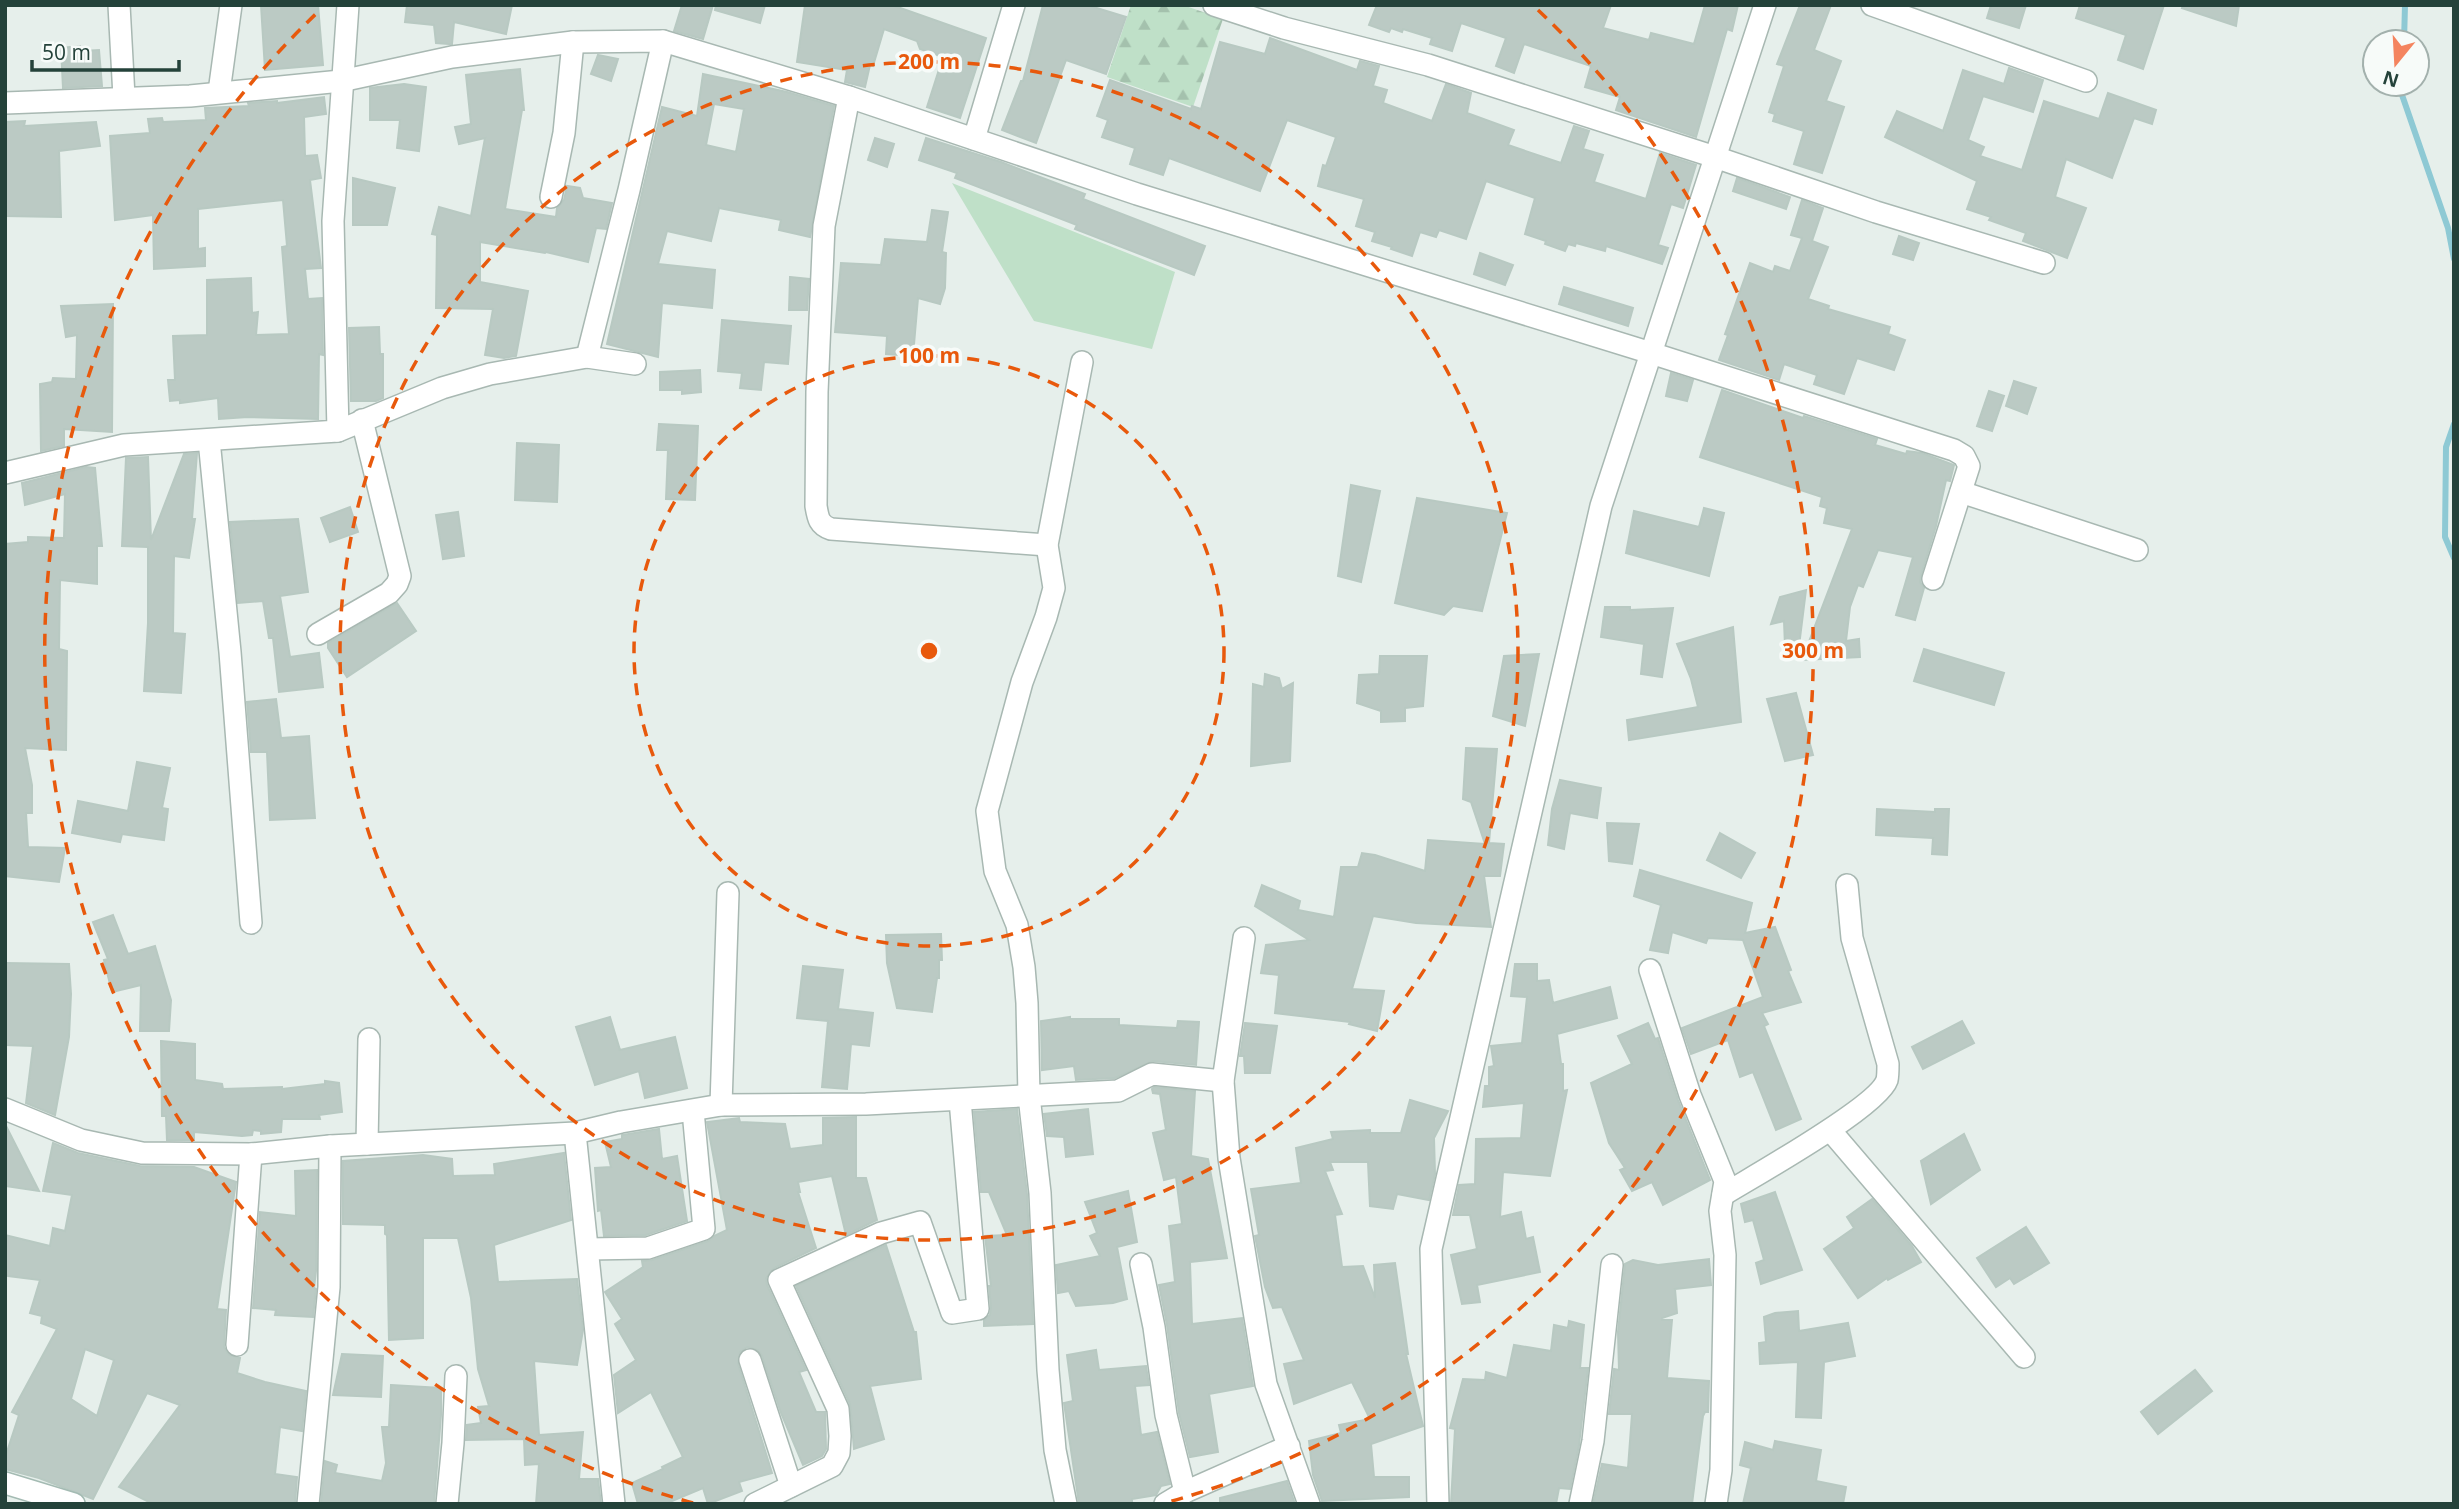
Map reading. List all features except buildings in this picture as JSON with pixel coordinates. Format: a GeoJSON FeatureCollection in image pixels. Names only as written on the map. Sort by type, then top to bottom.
{"type":"FeatureCollection","features":[{"type":"Feature","properties":{"kind":"street"},"geometry":{"type":"LineString","coordinates":[[119,5],[124,97]]}},
{"type":"Feature","properties":{"kind":"street"},"geometry":{"type":"LineString","coordinates":[[219,92],[230,5]]}},
{"type":"Feature","properties":{"kind":"street"},"geometry":{"type":"LineString","coordinates":[[338,431],[333,220],[348,5]]}},
{"type":"Feature","properties":{"kind":"street"},"geometry":{"type":"LineString","coordinates":[[974,139],[1014,5]]}},
{"type":"Feature","properties":{"kind":"street"},"geometry":{"type":"LineString","coordinates":[[1214,5],[1284,28],[1428,65],[1876,212],[2044,263]]}},
{"type":"Feature","properties":{"kind":"street"},"geometry":{"type":"LineString","coordinates":[[1438,1504],[1431,1249],[1601,506],[1765,5]]}},
{"type":"Feature","properties":{"kind":"street"},"geometry":{"type":"LineString","coordinates":[[1872,5],[2086,80]]}},
{"type":"Feature","properties":{"kind":"street"},"geometry":{"type":"LineString","coordinates":[[5,103],[190,96],[341,80],[452,57],[573,42],[663,41],[849,97],[1151,198],[1954,450],[1964,456],[1969,466],[1933,579]]}},
{"type":"Feature","properties":{"kind":"street"},"geometry":{"type":"LineString","coordinates":[[587,357],[663,41]]}},
{"type":"Feature","properties":{"kind":"street"},"geometry":{"type":"LineString","coordinates":[[551,197],[564,133],[573,42]]}},
{"type":"Feature","properties":{"kind":"street"},"geometry":{"type":"LineString","coordinates":[[849,97],[824,226],[817,392],[818,519],[831,529],[1047,545]]}},
{"type":"Feature","properties":{"kind":"street"},"geometry":{"type":"LineString","coordinates":[[5,473],[124,445],[338,431],[442,388],[490,374],[587,357],[635,364]]}},
{"type":"Feature","properties":{"kind":"street"},"geometry":{"type":"LineString","coordinates":[[1066,1504],[1054,1436],[1042,1274],[1040,1193],[1029,1096],[1024,967],[1017,925],[995,870],[987,811],[1022,682],[1054,587],[1047,545],[1082,362]]}},
{"type":"Feature","properties":{"kind":"street"},"geometry":{"type":"LineString","coordinates":[[318,634],[389,593],[400,576],[362,420]]}},
{"type":"Feature","properties":{"kind":"street"},"geometry":{"type":"LineString","coordinates":[[209,440],[230,652],[251,923]]}},
{"type":"Feature","properties":{"kind":"street"},"geometry":{"type":"LineString","coordinates":[[1961,492],[2137,550]]}},
{"type":"Feature","properties":{"kind":"street"},"geometry":{"type":"LineString","coordinates":[[1723,1195],[1830,1130],[1877,1094],[1887,1080],[1888,1064],[1852,938],[1847,885]]}},
{"type":"Feature","properties":{"kind":"street"},"geometry":{"type":"LineString","coordinates":[[721,1105],[728,893]]}},
{"type":"Feature","properties":{"kind":"street"},"geometry":{"type":"LineString","coordinates":[[1244,938],[1223,1081],[1229,1158],[1266,1384],[1309,1504]]}},
{"type":"Feature","properties":{"kind":"street"},"geometry":{"type":"LineString","coordinates":[[1650,970],[1690,1095],[1725,1181],[1720,1211],[1724,1255],[1721,1457],[1716,1504]]}},
{"type":"Feature","properties":{"kind":"street"},"geometry":{"type":"LineString","coordinates":[[367,1144],[369,1039]]}},
{"type":"Feature","properties":{"kind":"street"},"geometry":{"type":"LineString","coordinates":[[5,1109],[81,1140],[142,1153],[251,1154],[330,1146],[575,1133],[621,1122],[721,1105],[866,1104],[1118,1091],[1152,1074],[1223,1081]]}},
{"type":"Feature","properties":{"kind":"street"},"geometry":{"type":"LineString","coordinates":[[755,1504],[832,1466],[839,1453],[841,1436],[838,1409],[779,1280],[881,1233],[920,1222],[952,1313],[978,1309],[960,1100]]}},
{"type":"Feature","properties":{"kind":"street"},"geometry":{"type":"LineString","coordinates":[[588,1249],[648,1248],[704,1229],[693,1111]]}},
{"type":"Feature","properties":{"kind":"street"},"geometry":{"type":"LineString","coordinates":[[1830,1130],[2024,1357]]}},
{"type":"Feature","properties":{"kind":"street"},"geometry":{"type":"LineString","coordinates":[[575,1133],[614,1504]]}},
{"type":"Feature","properties":{"kind":"street"},"geometry":{"type":"LineString","coordinates":[[308,1504],[329,1287],[330,1146]]}},
{"type":"Feature","properties":{"kind":"street"},"geometry":{"type":"LineString","coordinates":[[237,1345],[251,1154]]}},
{"type":"Feature","properties":{"kind":"street"},"geometry":{"type":"LineString","coordinates":[[1140,1264],[1154,1327],[1166,1415],[1185,1492]]}},
{"type":"Feature","properties":{"kind":"street"},"geometry":{"type":"LineString","coordinates":[[1580,1504],[1593,1441],[1612,1265]]}},
{"type":"Feature","properties":{"kind":"street"},"geometry":{"type":"LineString","coordinates":[[750,1360],[791,1486]]}},
{"type":"Feature","properties":{"kind":"street"},"geometry":{"type":"LineString","coordinates":[[447,1504],[456,1376]]}},
{"type":"Feature","properties":{"kind":"street"},"geometry":{"type":"LineString","coordinates":[[1165,1504],[1185,1492],[1289,1446]]}},
{"type":"Feature","properties":{"kind":"street"},"geometry":{"type":"LineString","coordinates":[[7,1486],[74,1504]]}},
{"type":"Feature","properties":{"kind":"green space"},"geometry":{"type":"Polygon","coordinates":[[[1131,5],[1183,5],[1223,19],[1193,107],[1107,77],[1131,5]]]}},
{"type":"Feature","properties":{"kind":"green space"},"geometry":{"type":"Polygon","coordinates":[[[952,183],[1175,272],[1152,349],[1034,321],[952,183]]]}},
{"type":"Feature","properties":{"kind":"waterway"},"geometry":{"type":"LineString","coordinates":[[2404,28],[2405,5]]}},
{"type":"Feature","properties":{"kind":"waterway"},"geometry":{"type":"LineString","coordinates":[[2403,98],[2448,228],[2454,259]]}},
{"type":"Feature","properties":{"kind":"waterway"},"geometry":{"type":"LineString","coordinates":[[2454,424],[2446,447],[2445,537],[2454,558]]}}]}
